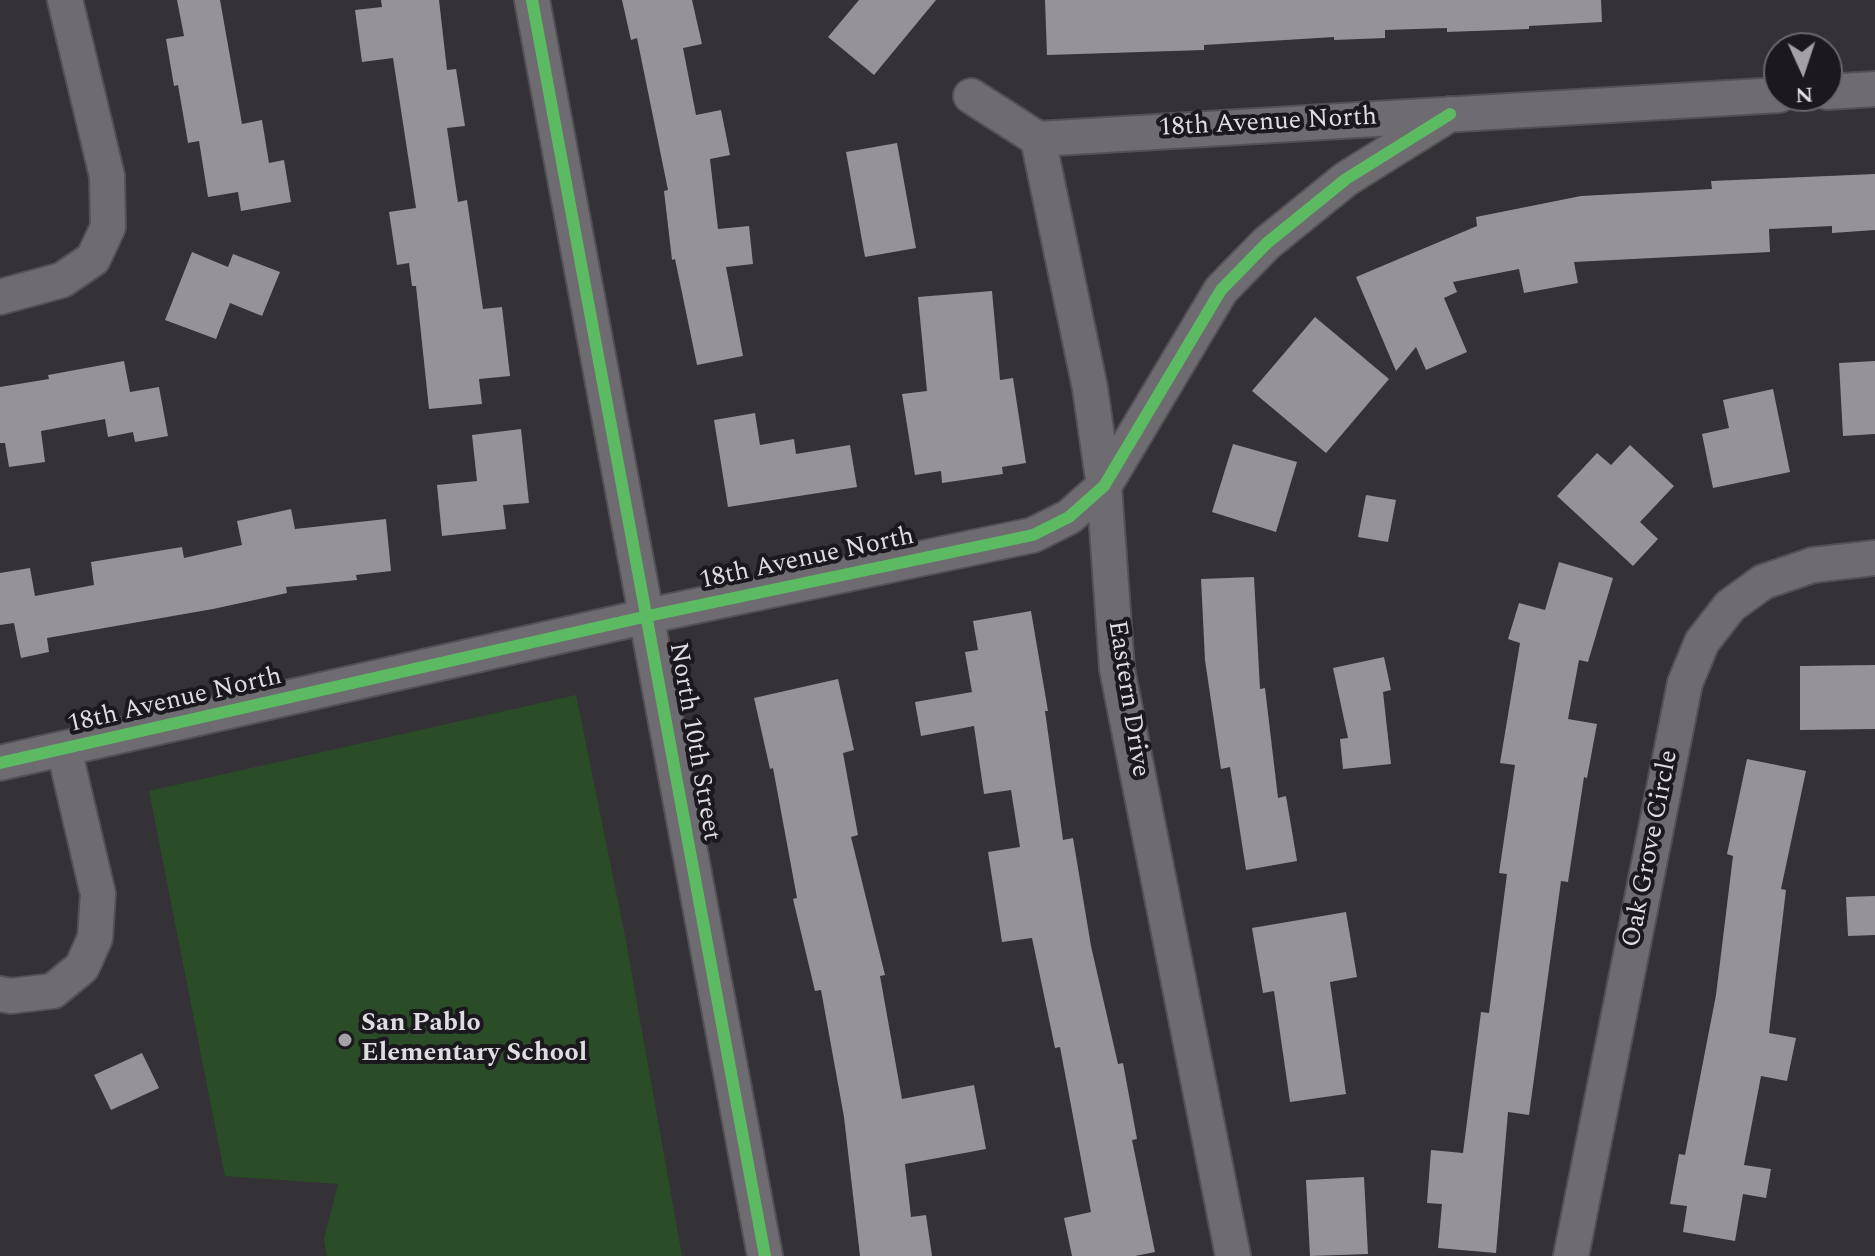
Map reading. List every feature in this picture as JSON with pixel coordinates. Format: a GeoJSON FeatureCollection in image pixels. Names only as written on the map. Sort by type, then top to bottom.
{"type":"FeatureCollection","features":[{"type":"Feature","properties":{"kind":"street"},"geometry":{"type":"LineString","coordinates":[[0,297],[62,280],[93,259],[108,227],[107,176],[65,0]]}},
{"type":"Feature","properties":{"kind":"street","name":"North 10th Street"},"geometry":{"type":"LineString","coordinates":[[532,0],[765,1256]]}},
{"type":"Feature","properties":{"kind":"street"},"geometry":{"type":"LineString","coordinates":[[1843,91],[1875,89]]}},
{"type":"Feature","properties":{"kind":"street"},"geometry":{"type":"LineString","coordinates":[[971,96],[1038,139]]}},
{"type":"Feature","properties":{"kind":"street","name":"18th Avenue North"},"geometry":{"type":"LineString","coordinates":[[1038,139],[1763,96]]}},
{"type":"Feature","properties":{"kind":"street","name":"18th Avenue North"},"geometry":{"type":"LineString","coordinates":[[0,763],[648,616],[1033,535],[1069,517],[1104,486],[1221,290],[1267,243],[1346,179],[1450,114]]}},
{"type":"Feature","properties":{"kind":"street","name":"Eastern Drive"},"geometry":{"type":"LineString","coordinates":[[1038,139],[1090,388],[1104,486],[1117,669],[1233,1256]]}},
{"type":"Feature","properties":{"kind":"street","name":"Oak Grove Circle"},"geometry":{"type":"LineString","coordinates":[[1571,1256],[1685,683],[1702,642],[1730,606],[1763,582],[1813,565],[1875,558]]}},
{"type":"Feature","properties":{"kind":"street"},"geometry":{"type":"LineString","coordinates":[[0,994],[11,996],[53,991],[82,967],[95,938],[98,894],[64,749]]}},
{"type":"Feature","properties":{"kind":"green space","name":"San Pablo Elementary School"},"geometry":{"type":"Polygon","coordinates":[[[576,695],[625,936],[682,1256],[327,1256],[324,1239],[338,1184],[225,1176],[149,791],[576,695]]]}},
{"type":"Feature","properties":{"kind":"building"},"geometry":{"type":"Polygon","coordinates":[[[177,0],[220,0],[242,124],[262,120],[269,163],[284,160],[291,202],[241,211],[238,192],[208,197],[199,141],[188,143],[166,39],[184,36],[177,0]]]}},
{"type":"Feature","properties":{"kind":"building"},"geometry":{"type":"Polygon","coordinates":[[[381,0],[439,0],[447,70],[456,69],[465,126],[447,128],[458,202],[467,200],[483,309],[502,307],[510,376],[479,379],[482,404],[429,409],[416,286],[412,286],[409,263],[397,265],[389,212],[416,208],[393,58],[362,62],[355,10],[382,7],[381,0]]]}},
{"type":"Feature","properties":{"kind":"building"},"geometry":{"type":"Polygon","coordinates":[[[622,0],[692,0],[702,44],[683,48],[696,115],[721,110],[730,155],[710,159],[718,229],[749,226],[753,264],[726,267],[743,356],[697,365],[675,259],[672,260],[664,191],[668,190],[637,38],[631,40],[622,0]]]}},
{"type":"Feature","properties":{"kind":"building"},"geometry":{"type":"Polygon","coordinates":[[[859,0],[936,0],[874,75],[828,37],[859,0]]]}},
{"type":"Feature","properties":{"kind":"building"},"geometry":{"type":"Polygon","coordinates":[[[1045,0],[1601,0],[1602,22],[1529,26],[1529,29],[1447,32],[1447,28],[1385,30],[1385,38],[1334,40],[1334,37],[1204,45],[1204,50],[1047,55],[1045,0]]]}},
{"type":"Feature","properties":{"kind":"building"},"geometry":{"type":"Polygon","coordinates":[[[897,143],[916,248],[865,257],[846,152],[897,143]]]}},
{"type":"Feature","properties":{"kind":"building"},"geometry":{"type":"Polygon","coordinates":[[[1875,174],[1875,230],[1832,233],[1832,226],[1769,229],[1770,252],[1574,262],[1578,283],[1524,293],[1519,269],[1453,282],[1457,292],[1444,298],[1467,352],[1426,370],[1416,347],[1396,371],[1356,277],[1477,226],[1476,217],[1581,196],[1712,189],[1711,181],[1875,174]]]}},
{"type":"Feature","properties":{"kind":"building"},"geometry":{"type":"Polygon","coordinates":[[[192,252],[228,267],[233,254],[280,272],[262,316],[230,303],[216,339],[165,320],[192,252]]]}},
{"type":"Feature","properties":{"kind":"building"},"geometry":{"type":"Polygon","coordinates":[[[992,291],[1000,380],[1013,378],[1026,463],[1002,467],[1003,474],[942,483],[941,471],[915,475],[902,394],[927,391],[918,297],[992,291]]]}},
{"type":"Feature","properties":{"kind":"building"},"geometry":{"type":"Polygon","coordinates":[[[1315,317],[1389,379],[1326,453],[1252,391],[1315,317]]]}},
{"type":"Feature","properties":{"kind":"building"},"geometry":{"type":"Polygon","coordinates":[[[124,361],[130,392],[159,387],[168,436],[135,442],[133,432],[108,437],[105,419],[41,431],[45,462],[9,467],[5,443],[0,443],[0,387],[124,361]]]}},
{"type":"Feature","properties":{"kind":"building"},"geometry":{"type":"Polygon","coordinates":[[[1875,361],[1875,434],[1843,436],[1839,363],[1875,361]]]}},
{"type":"Feature","properties":{"kind":"building"},"geometry":{"type":"Polygon","coordinates":[[[1773,389],[1790,472],[1713,488],[1702,434],[1729,428],[1723,400],[1773,389]]]}},
{"type":"Feature","properties":{"kind":"building"},"geometry":{"type":"Polygon","coordinates":[[[755,413],[760,445],[794,439],[796,454],[850,445],[857,487],[728,507],[714,420],[755,413]]]}},
{"type":"Feature","properties":{"kind":"building"},"geometry":{"type":"Polygon","coordinates":[[[521,429],[529,503],[503,505],[506,529],[442,536],[437,485],[477,481],[472,435],[521,429]]]}},
{"type":"Feature","properties":{"kind":"building"},"geometry":{"type":"Polygon","coordinates":[[[1233,444],[1297,462],[1276,532],[1212,512],[1233,444]]]}},
{"type":"Feature","properties":{"kind":"building"},"geometry":{"type":"Polygon","coordinates":[[[1630,445],[1674,486],[1640,522],[1658,539],[1633,566],[1557,496],[1597,453],[1611,465],[1630,445]]]}},
{"type":"Feature","properties":{"kind":"building"},"geometry":{"type":"Polygon","coordinates":[[[1366,495],[1396,500],[1388,542],[1358,537],[1366,495]]]}},
{"type":"Feature","properties":{"kind":"building"},"geometry":{"type":"Polygon","coordinates":[[[291,509],[295,529],[386,519],[391,571],[356,575],[357,580],[286,587],[287,593],[213,609],[47,638],[49,652],[21,658],[14,623],[0,625],[0,573],[30,568],[35,596],[94,585],[91,562],[182,547],[184,558],[242,545],[237,521],[291,509]]]}},
{"type":"Feature","properties":{"kind":"building"},"geometry":{"type":"Polygon","coordinates":[[[1559,562],[1613,578],[1588,662],[1579,660],[1568,719],[1597,724],[1587,778],[1584,777],[1568,882],[1561,881],[1529,1115],[1508,1112],[1496,1253],[1438,1248],[1442,1204],[1427,1203],[1431,1150],[1463,1153],[1481,1012],[1489,1013],[1507,874],[1499,873],[1515,765],[1500,763],[1520,643],[1508,639],[1519,603],[1545,610],[1559,562]]]}},
{"type":"Feature","properties":{"kind":"building"},"geometry":{"type":"Polygon","coordinates":[[[1254,577],[1260,689],[1265,688],[1278,798],[1286,796],[1297,861],[1246,870],[1230,767],[1221,769],[1205,660],[1201,579],[1254,577]]]}},
{"type":"Feature","properties":{"kind":"building"},"geometry":{"type":"Polygon","coordinates":[[[1031,611],[1048,711],[1045,711],[1063,840],[1073,838],[1091,946],[1118,1064],[1123,1063],[1137,1139],[1132,1140],[1155,1252],[1135,1256],[1072,1256],[1064,1218],[1091,1212],[1060,1047],[1055,1048],[1032,938],[1002,942],[988,852],[1020,847],[1011,790],[984,794],[974,726],[921,736],[915,702],[972,692],[965,652],[978,650],[973,621],[1031,611]]]}},
{"type":"Feature","properties":{"kind":"building"},"geometry":{"type":"Polygon","coordinates":[[[1384,657],[1391,690],[1383,692],[1391,764],[1343,769],[1340,739],[1348,738],[1333,668],[1384,657]]]}},
{"type":"Feature","properties":{"kind":"building"},"geometry":{"type":"Polygon","coordinates":[[[1875,665],[1875,729],[1800,730],[1800,666],[1875,665]]]}},
{"type":"Feature","properties":{"kind":"building"},"geometry":{"type":"Polygon","coordinates":[[[838,679],[854,750],[843,753],[858,835],[851,837],[885,975],[880,976],[902,1099],[974,1085],[986,1149],[905,1164],[911,1217],[926,1215],[932,1256],[860,1256],[844,1117],[821,990],[815,991],[793,899],[797,898],[773,768],[770,769],[754,698],[838,679]]]}},
{"type":"Feature","properties":{"kind":"building"},"geometry":{"type":"Polygon","coordinates":[[[1747,759],[1806,771],[1781,889],[1786,890],[1769,1033],[1796,1038],[1787,1081],[1761,1076],[1744,1165],[1771,1169],[1766,1198],[1743,1194],[1735,1241],[1683,1232],[1687,1206],[1670,1204],[1679,1154],[1685,1155],[1716,995],[1733,856],[1727,854],[1747,759]]]}},
{"type":"Feature","properties":{"kind":"building"},"geometry":{"type":"Polygon","coordinates":[[[1875,896],[1875,935],[1848,936],[1846,897],[1875,896]]]}},
{"type":"Feature","properties":{"kind":"building"},"geometry":{"type":"Polygon","coordinates":[[[1346,912],[1357,977],[1330,982],[1346,1094],[1290,1102],[1274,991],[1263,993],[1252,928],[1346,912]]]}},
{"type":"Feature","properties":{"kind":"building"},"geometry":{"type":"Polygon","coordinates":[[[142,1053],[159,1088],[111,1110],[94,1075],[142,1053]]]}},
{"type":"Feature","properties":{"kind":"building"},"geometry":{"type":"Polygon","coordinates":[[[1364,1177],[1368,1254],[1310,1256],[1306,1180],[1364,1177]]]}},
{"type":"Feature","properties":{"kind":"cycle path"},"geometry":{"type":"LineString","coordinates":[[532,0],[765,1256]]}},
{"type":"Feature","properties":{"kind":"cycle path"},"geometry":{"type":"LineString","coordinates":[[0,763],[648,616],[1033,535],[1069,517],[1104,486],[1221,290],[1267,243],[1346,179],[1450,114]]}},
{"type":"Feature","properties":{"kind":"place","name":"San Pablo Elementary School"},"geometry":{"type":"Point","coordinates":[345,1040]}}]}
